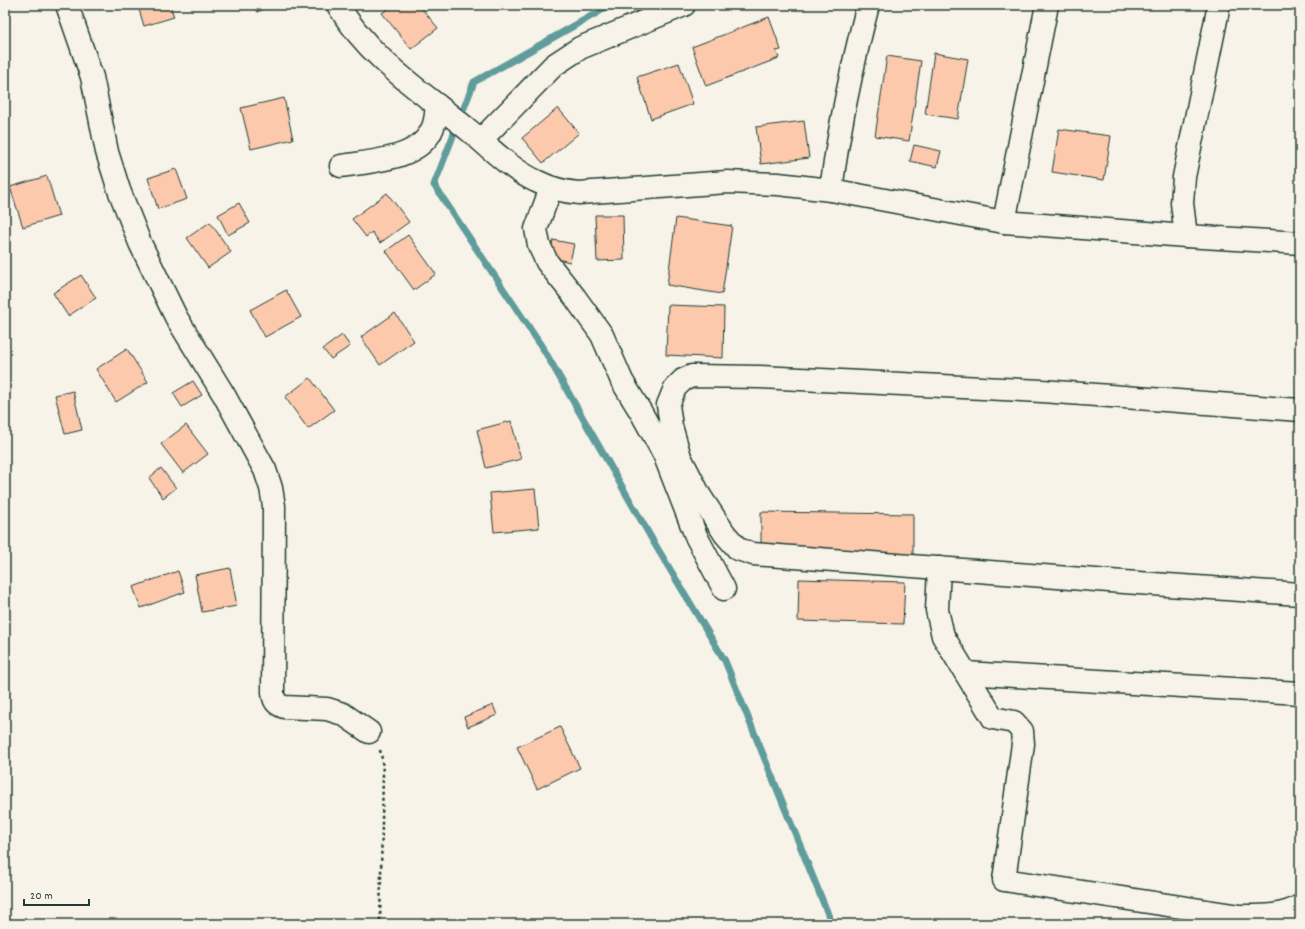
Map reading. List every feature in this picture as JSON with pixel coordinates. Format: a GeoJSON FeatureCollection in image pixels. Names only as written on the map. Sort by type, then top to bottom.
{"type":"FeatureCollection","features":[{"type":"Feature","properties":{"kind":"street"},"geometry":{"type":"LineString","coordinates":[[67,5],[92,77],[107,152],[114,175],[140,243],[176,317],[224,396],[255,451],[265,470],[271,488],[274,506],[274,700],[278,705],[284,707],[327,709],[343,714],[369,732]]}},
{"type":"Feature","properties":{"kind":"street"},"geometry":{"type":"LineString","coordinates":[[338,5],[363,40],[388,65],[442,110],[512,166],[535,181],[565,192],[579,193],[727,182],[778,184],[831,190],[1004,222],[1300,243]]}},
{"type":"Feature","properties":{"kind":"street"},"geometry":{"type":"LineString","coordinates":[[475,136],[554,65],[580,48],[684,5]]}},
{"type":"Feature","properties":{"kind":"street"},"geometry":{"type":"LineString","coordinates":[[831,190],[836,148],[868,5]]}},
{"type":"Feature","properties":{"kind":"street"},"geometry":{"type":"LineString","coordinates":[[1004,222],[1047,5]]}},
{"type":"Feature","properties":{"kind":"street"},"geometry":{"type":"LineString","coordinates":[[1186,236],[1182,203],[1184,177],[1218,5]]}},
{"type":"Feature","properties":{"kind":"street"},"geometry":{"type":"LineString","coordinates":[[341,166],[396,156],[415,149],[425,140],[442,110]]}},
{"type":"Feature","properties":{"kind":"street"},"geometry":{"type":"LineString","coordinates":[[551,188],[536,229],[539,246],[547,262],[602,335],[622,381],[664,454],[696,536],[724,589]]}},
{"type":"Feature","properties":{"kind":"street"},"geometry":{"type":"LineString","coordinates":[[1300,410],[1042,391],[760,377],[692,376],[682,380],[675,388],[668,405],[671,426],[680,457],[700,496],[724,534],[738,549],[753,554],[1300,594]]}},
{"type":"Feature","properties":{"kind":"street"},"geometry":{"type":"LineString","coordinates":[[938,568],[937,610],[943,636],[993,718],[1014,722],[1022,731],[1023,744],[1004,880],[1240,916],[1273,916],[1300,906]]}},
{"type":"Feature","properties":{"kind":"street"},"geometry":{"type":"LineString","coordinates":[[966,673],[1300,693]]}},
{"type":"Feature","properties":{"kind":"path"},"geometry":{"type":"LineString","coordinates":[[369,732],[378,745],[382,759],[380,924]]}},
{"type":"Feature","properties":{"kind":"building"},"geometry":{"type":"Polygon","coordinates":[[[170,5],[174,17],[144,26],[138,6],[170,5]]]}},
{"type":"Feature","properties":{"kind":"building"},"geometry":{"type":"Polygon","coordinates":[[[253,5],[273,5],[257,12],[253,5]]]}},
{"type":"Feature","properties":{"kind":"building"},"geometry":{"type":"Polygon","coordinates":[[[393,5],[419,5],[438,28],[411,49],[382,13],[393,5]]]}},
{"type":"Feature","properties":{"kind":"building"},"geometry":{"type":"Polygon","coordinates":[[[769,17],[781,50],[776,51],[779,58],[706,86],[692,47],[769,17]]]}},
{"type":"Feature","properties":{"kind":"building"},"geometry":{"type":"Polygon","coordinates":[[[934,53],[968,59],[958,119],[925,114],[934,53]]]}},
{"type":"Feature","properties":{"kind":"building"},"geometry":{"type":"Polygon","coordinates":[[[887,56],[921,61],[909,141],[875,136],[887,56]]]}},
{"type":"Feature","properties":{"kind":"building"},"geometry":{"type":"Polygon","coordinates":[[[679,63],[693,104],[651,119],[637,77],[679,63]]]}},
{"type":"Feature","properties":{"kind":"building"},"geometry":{"type":"Polygon","coordinates":[[[284,98],[293,139],[251,149],[241,108],[284,98]]]}},
{"type":"Feature","properties":{"kind":"building"},"geometry":{"type":"Polygon","coordinates":[[[558,108],[579,133],[543,163],[522,138],[558,108]]]}},
{"type":"Feature","properties":{"kind":"building"},"geometry":{"type":"Polygon","coordinates":[[[804,121],[809,158],[761,164],[756,127],[804,121]]]}},
{"type":"Feature","properties":{"kind":"building"},"geometry":{"type":"Polygon","coordinates":[[[1059,129],[1111,136],[1104,180],[1052,172],[1059,129]]]}},
{"type":"Feature","properties":{"kind":"building"},"geometry":{"type":"Polygon","coordinates":[[[914,145],[941,151],[937,167],[910,161],[914,145]]]}},
{"type":"Feature","properties":{"kind":"building"},"geometry":{"type":"Polygon","coordinates":[[[176,169],[187,199],[158,209],[148,178],[176,169]]]}},
{"type":"Feature","properties":{"kind":"building"},"geometry":{"type":"Polygon","coordinates":[[[47,176],[59,216],[23,227],[10,187],[47,176]]]}},
{"type":"Feature","properties":{"kind":"building"},"geometry":{"type":"Polygon","coordinates":[[[387,193],[409,222],[380,243],[372,232],[366,237],[352,219],[387,193]]]}},
{"type":"Feature","properties":{"kind":"building"},"geometry":{"type":"Polygon","coordinates":[[[239,203],[250,223],[228,235],[218,215],[239,203]]]}},
{"type":"Feature","properties":{"kind":"building"},"geometry":{"type":"Polygon","coordinates":[[[595,215],[623,215],[624,260],[597,261],[595,215]]]}},
{"type":"Feature","properties":{"kind":"building"},"geometry":{"type":"Polygon","coordinates":[[[676,218],[732,226],[722,294],[667,285],[676,218]]]}},
{"type":"Feature","properties":{"kind":"building"},"geometry":{"type":"Polygon","coordinates":[[[210,222],[231,252],[208,268],[187,238],[210,222]]]}},
{"type":"Feature","properties":{"kind":"building"},"geometry":{"type":"Polygon","coordinates":[[[408,235],[436,274],[414,290],[386,251],[408,235]]]}},
{"type":"Feature","properties":{"kind":"building"},"geometry":{"type":"Polygon","coordinates":[[[553,240],[574,244],[570,262],[549,257],[553,240]]]}},
{"type":"Feature","properties":{"kind":"building"},"geometry":{"type":"Polygon","coordinates":[[[81,275],[96,298],[68,316],[53,293],[81,275]]]}},
{"type":"Feature","properties":{"kind":"building"},"geometry":{"type":"Polygon","coordinates":[[[286,290],[301,317],[265,337],[250,310],[286,290]]]}},
{"type":"Feature","properties":{"kind":"building"},"geometry":{"type":"Polygon","coordinates":[[[668,305],[724,307],[723,358],[666,355],[668,305]]]}},
{"type":"Feature","properties":{"kind":"building"},"geometry":{"type":"Polygon","coordinates":[[[395,313],[414,341],[380,365],[361,337],[395,313]]]}},
{"type":"Feature","properties":{"kind":"building"},"geometry":{"type":"Polygon","coordinates":[[[342,335],[350,346],[331,359],[323,349],[342,335]]]}},
{"type":"Feature","properties":{"kind":"building"},"geometry":{"type":"Polygon","coordinates":[[[127,349],[148,382],[116,402],[96,369],[127,349]]]}},
{"type":"Feature","properties":{"kind":"building"},"geometry":{"type":"Polygon","coordinates":[[[310,378],[334,410],[308,429],[285,397],[310,378]]]}},
{"type":"Feature","properties":{"kind":"building"},"geometry":{"type":"Polygon","coordinates":[[[193,381],[202,395],[182,407],[173,393],[193,381]]]}},
{"type":"Feature","properties":{"kind":"building"},"geometry":{"type":"Polygon","coordinates":[[[73,391],[82,430],[65,434],[55,395],[73,391]]]}},
{"type":"Feature","properties":{"kind":"building"},"geometry":{"type":"Polygon","coordinates":[[[511,421],[521,459],[486,468],[477,430],[511,421]]]}},
{"type":"Feature","properties":{"kind":"building"},"geometry":{"type":"Polygon","coordinates":[[[186,425],[208,454],[183,473],[161,444],[186,425]]]}},
{"type":"Feature","properties":{"kind":"building"},"geometry":{"type":"Polygon","coordinates":[[[161,468],[176,488],[163,498],[149,478],[161,468]]]}},
{"type":"Feature","properties":{"kind":"building"},"geometry":{"type":"Polygon","coordinates":[[[535,489],[539,528],[494,532],[490,493],[535,489]]]}},
{"type":"Feature","properties":{"kind":"building"},"geometry":{"type":"Polygon","coordinates":[[[761,512],[913,514],[913,556],[761,554],[761,512]]]}},
{"type":"Feature","properties":{"kind":"building"},"geometry":{"type":"Polygon","coordinates":[[[230,568],[237,606],[202,612],[195,575],[230,568]]]}},
{"type":"Feature","properties":{"kind":"building"},"geometry":{"type":"Polygon","coordinates":[[[178,571],[185,592],[141,608],[133,587],[178,571]]]}},
{"type":"Feature","properties":{"kind":"building"},"geometry":{"type":"Polygon","coordinates":[[[799,579],[905,582],[903,624],[798,621],[799,579]]]}},
{"type":"Feature","properties":{"kind":"building"},"geometry":{"type":"Polygon","coordinates":[[[493,705],[497,715],[468,727],[464,717],[493,705]]]}},
{"type":"Feature","properties":{"kind":"building"},"geometry":{"type":"Polygon","coordinates":[[[560,727],[580,768],[537,789],[517,747],[560,727]]]}},
{"type":"Feature","properties":{"kind":"waterway"},"geometry":{"type":"LineString","coordinates":[[611,5],[474,82],[434,185],[544,350],[653,541],[725,661],[832,924]]}}]}
